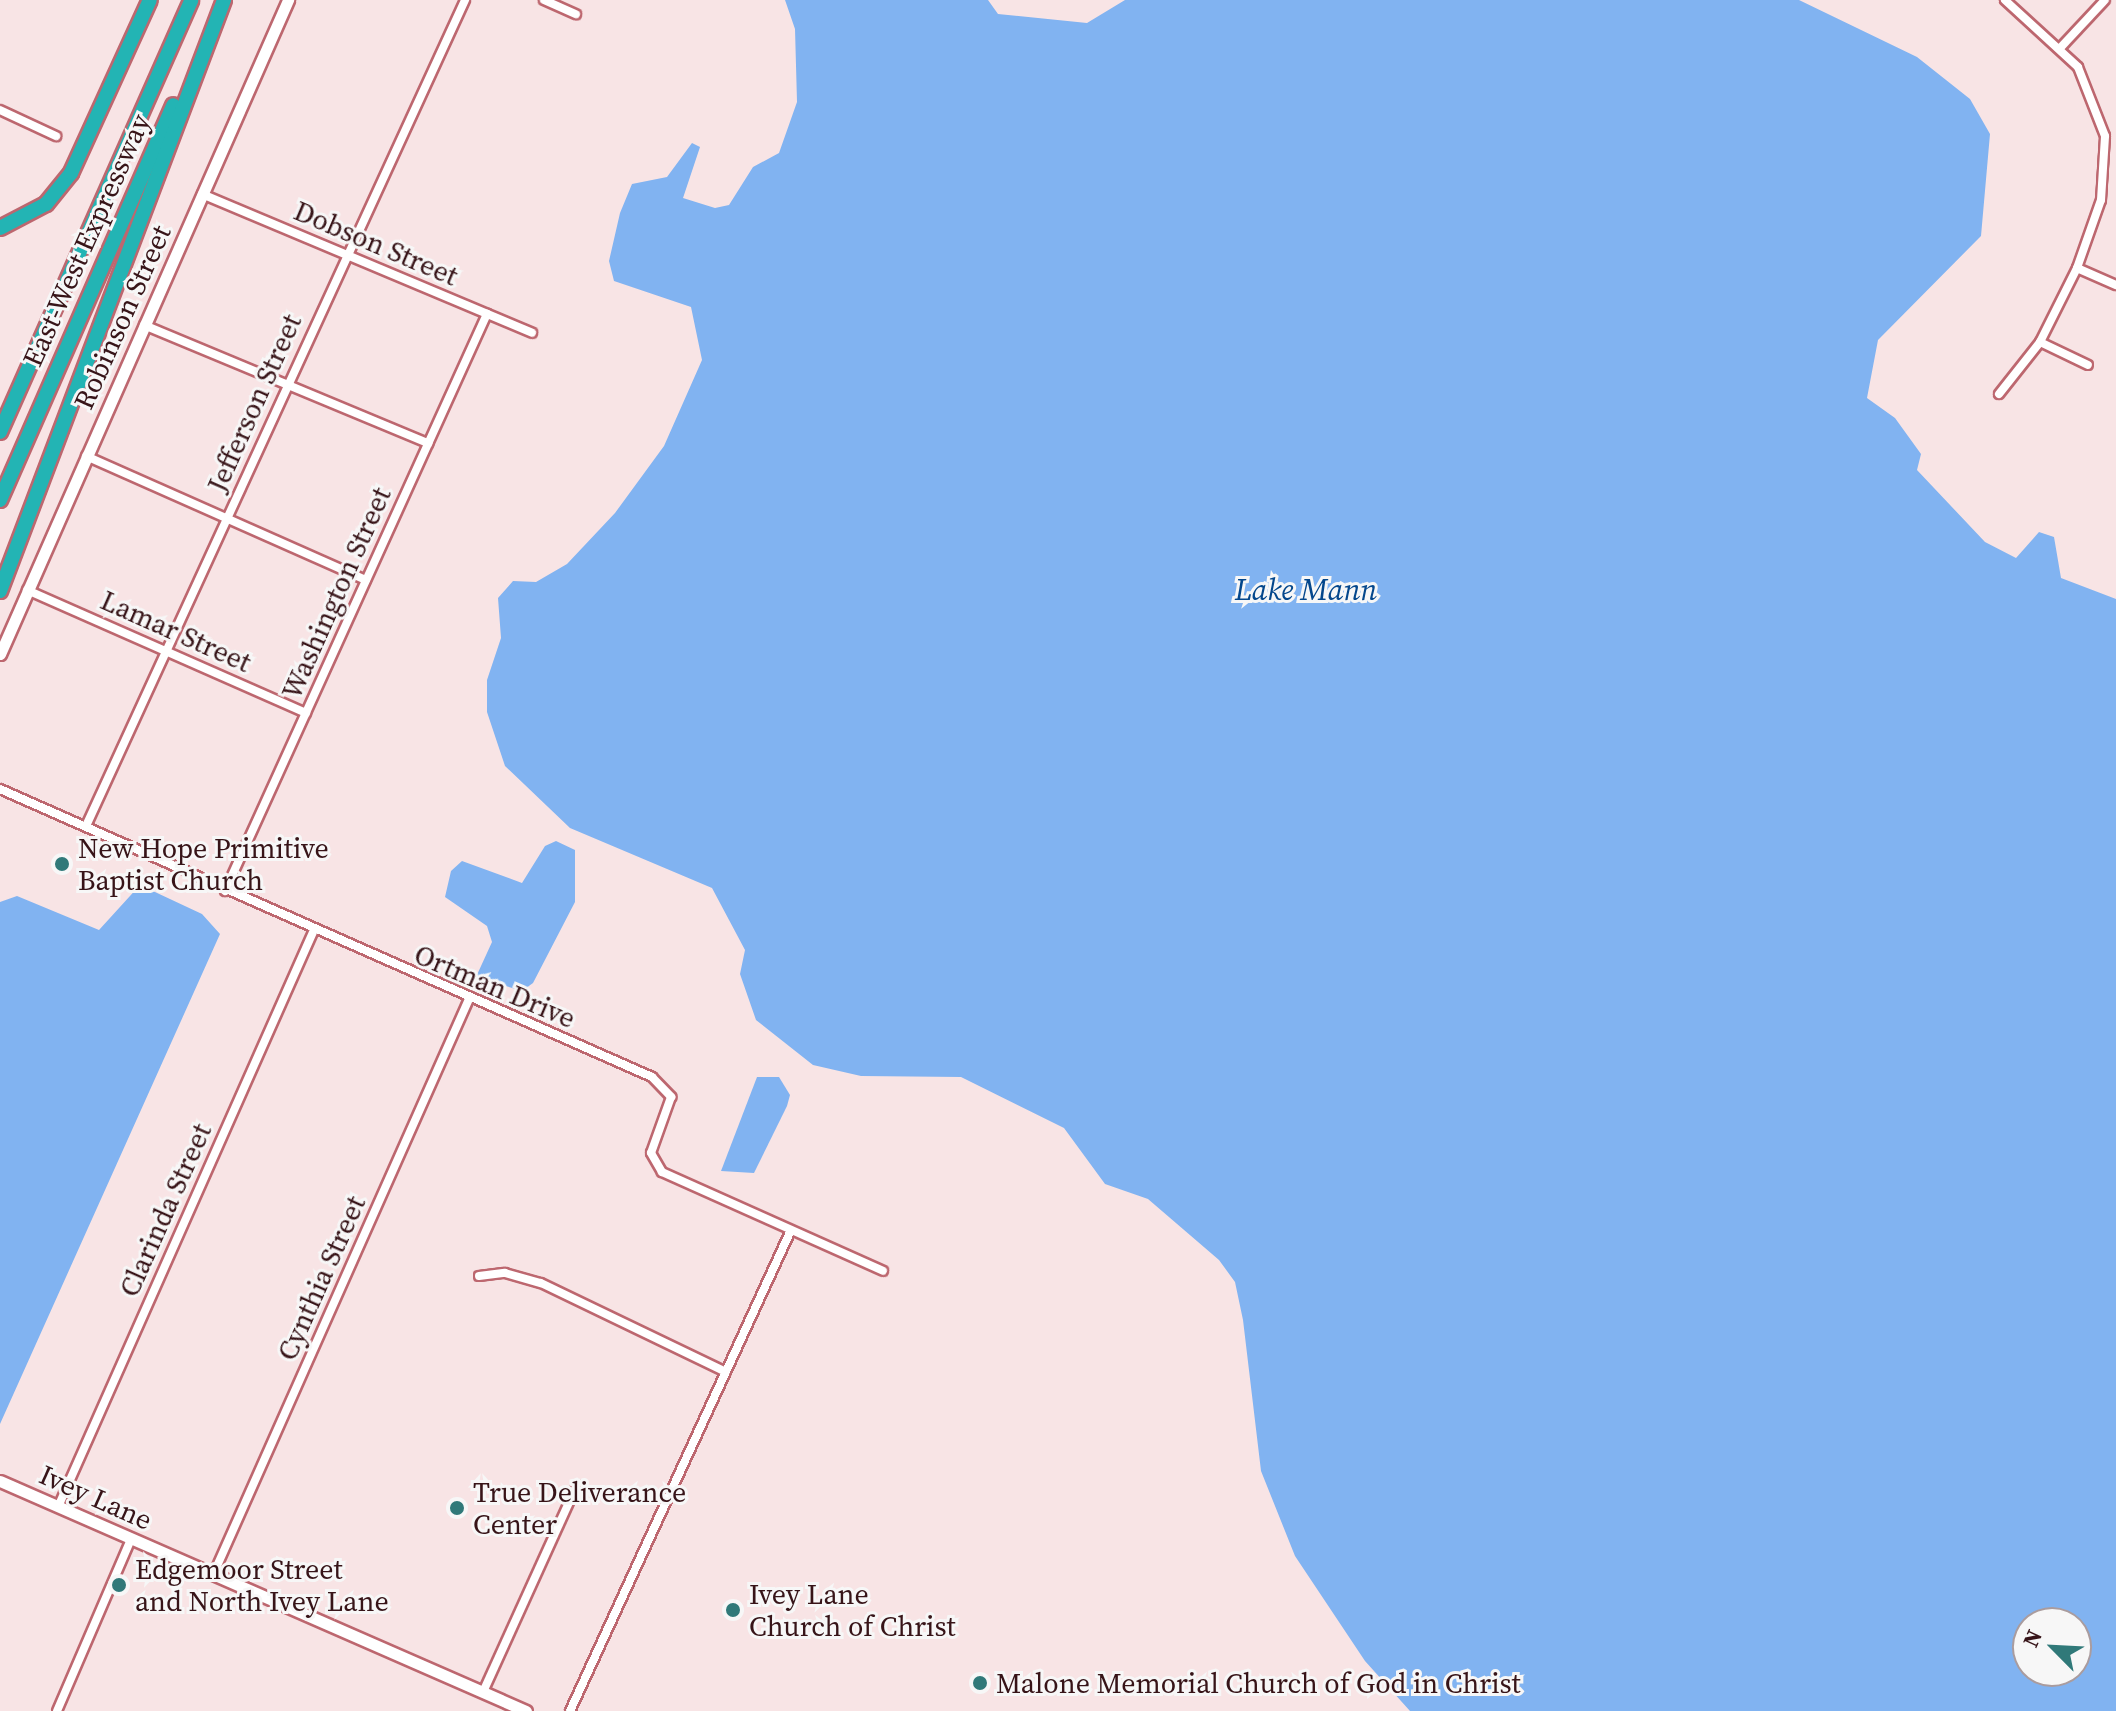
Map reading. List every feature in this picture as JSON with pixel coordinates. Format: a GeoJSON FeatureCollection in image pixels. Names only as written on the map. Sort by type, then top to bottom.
{"type":"FeatureCollection","features":[{"type":"Feature","properties":{"kind":"highway"},"geometry":{"type":"LineString","coordinates":[[0,228],[46,204],[71,173],[150,0]]}},
{"type":"Feature","properties":{"kind":"highway","name":"East-West Expressway"},"geometry":{"type":"LineString","coordinates":[[0,432],[191,0]]}},
{"type":"Feature","properties":{"kind":"highway"},"geometry":{"type":"LineString","coordinates":[[0,591],[222,0]]}},
{"type":"Feature","properties":{"kind":"highway","name":"East-West Expressway"},"geometry":{"type":"LineString","coordinates":[[0,500],[222,0]]}},
{"type":"Feature","properties":{"kind":"street","name":"Robinson Street"},"geometry":{"type":"LineString","coordinates":[[0,654],[288,0]]}},
{"type":"Feature","properties":{"kind":"street","name":"Jefferson Street"},"geometry":{"type":"LineString","coordinates":[[86,826],[286,384],[465,0]]}},
{"type":"Feature","properties":{"kind":"street"},"geometry":{"type":"LineString","coordinates":[[544,0],[576,14]]}},
{"type":"Feature","properties":{"kind":"street"},"geometry":{"type":"LineString","coordinates":[[1999,394],[2040,342],[2077,268],[2101,200],[2105,136],[2090,88],[2061,47],[2005,0]]}},
{"type":"Feature","properties":{"kind":"street"},"geometry":{"type":"LineString","coordinates":[[2061,47],[2105,0]]}},
{"type":"Feature","properties":{"kind":"street"},"geometry":{"type":"LineString","coordinates":[[0,110],[56,136]]}},
{"type":"Feature","properties":{"kind":"street"},"geometry":{"type":"LineString","coordinates":[[2105,136],[2116,135]]}},
{"type":"Feature","properties":{"kind":"street","name":"Dobson Street"},"geometry":{"type":"LineString","coordinates":[[202,194],[532,333]]}},
{"type":"Feature","properties":{"kind":"street"},"geometry":{"type":"LineString","coordinates":[[2077,268],[2116,285]]}},
{"type":"Feature","properties":{"kind":"street","name":"Washington Street"},"geometry":{"type":"LineString","coordinates":[[225,891],[487,314]]}},
{"type":"Feature","properties":{"kind":"street"},"geometry":{"type":"LineString","coordinates":[[144,325],[428,443]]}},
{"type":"Feature","properties":{"kind":"street"},"geometry":{"type":"LineString","coordinates":[[2040,342],[2088,365]]}},
{"type":"Feature","properties":{"kind":"street"},"geometry":{"type":"LineString","coordinates":[[86,456],[366,580]]}},
{"type":"Feature","properties":{"kind":"street","name":"Lamar Street"},"geometry":{"type":"LineString","coordinates":[[27,590],[306,713]]}},
{"type":"Feature","properties":{"kind":"street","name":"Ortman Drive"},"geometry":{"type":"LineString","coordinates":[[0,789],[313,932],[663,1084],[670,1107],[653,1142],[654,1164],[883,1271]]}},
{"type":"Feature","properties":{"kind":"street","name":"Clarinda Street"},"geometry":{"type":"LineString","coordinates":[[58,1507],[313,932]]}},
{"type":"Feature","properties":{"kind":"street","name":"Cynthia Street"},"geometry":{"type":"LineString","coordinates":[[213,1575],[469,999]]}},
{"type":"Feature","properties":{"kind":"street"},"geometry":{"type":"LineString","coordinates":[[570,1711],[791,1230]]}},
{"type":"Feature","properties":{"kind":"street"},"geometry":{"type":"LineString","coordinates":[[479,1276],[505,1273],[541,1283],[726,1372]]}},
{"type":"Feature","properties":{"kind":"street","name":"Ivey Lane"},"geometry":{"type":"LineString","coordinates":[[0,1481],[483,1692],[501,1706],[526,1711]]}},
{"type":"Feature","properties":{"kind":"street"},"geometry":{"type":"LineString","coordinates":[[483,1692],[577,1485]]}},
{"type":"Feature","properties":{"kind":"street"},"geometry":{"type":"LineString","coordinates":[[57,1711],[131,1539]]}},
{"type":"Feature","properties":{"kind":"water","name":"Lake Mann"},"geometry":{"type":"Polygon","coordinates":[[[785,0],[988,0],[998,14],[1087,23],[1125,0],[1799,0],[1917,57],[1970,99],[1990,134],[1981,236],[1878,340],[1867,398],[1895,418],[1921,454],[1917,470],[1985,542],[2016,558],[2039,532],[2054,537],[2061,578],[2116,599],[2116,1711],[1410,1711],[1365,1661],[1295,1556],[1261,1471],[1243,1320],[1235,1282],[1219,1260],[1148,1199],[1105,1184],[1064,1128],[961,1077],[861,1076],[813,1065],[756,1020],[740,974],[745,950],[712,888],[570,828],[505,766],[487,712],[487,680],[501,638],[498,598],[513,581],[536,582],[567,564],[615,513],[664,446],[702,360],[691,307],[614,281],[609,261],[620,213],[632,184],[667,177],[692,143],[700,147],[683,198],[715,208],[729,205],[753,167],[779,153],[797,102],[795,29],[785,0]]]}},
{"type":"Feature","properties":{"kind":"water"},"geometry":{"type":"Polygon","coordinates":[[[556,841],[575,850],[575,902],[533,983],[522,991],[476,977],[492,942],[487,926],[445,897],[451,871],[462,861],[522,883],[545,846],[556,841]]]}},
{"type":"Feature","properties":{"kind":"water"},"geometry":{"type":"Polygon","coordinates":[[[140,885],[202,914],[220,934],[0,1424],[0,902],[17,896],[99,930],[140,885]]]}},
{"type":"Feature","properties":{"kind":"water"},"geometry":{"type":"Polygon","coordinates":[[[757,1077],[779,1077],[790,1095],[787,1106],[754,1173],[721,1171],[757,1077]]]}},
{"type":"Feature","properties":{"kind":"place","name":"New Hope Primitive Baptist Church"},"geometry":{"type":"Point","coordinates":[62,864]}},
{"type":"Feature","properties":{"kind":"place","name":"True Deliverance Center"},"geometry":{"type":"Point","coordinates":[457,1508]}},
{"type":"Feature","properties":{"kind":"place","name":"Edgemoor Street and North Ivey Lane"},"geometry":{"type":"Point","coordinates":[119,1585]}},
{"type":"Feature","properties":{"kind":"place","name":"Ivey Lane Church of Christ"},"geometry":{"type":"Point","coordinates":[733,1610]}},
{"type":"Feature","properties":{"kind":"place","name":"Malone Memorial Church of God in Christ"},"geometry":{"type":"Point","coordinates":[980,1683]}}]}
